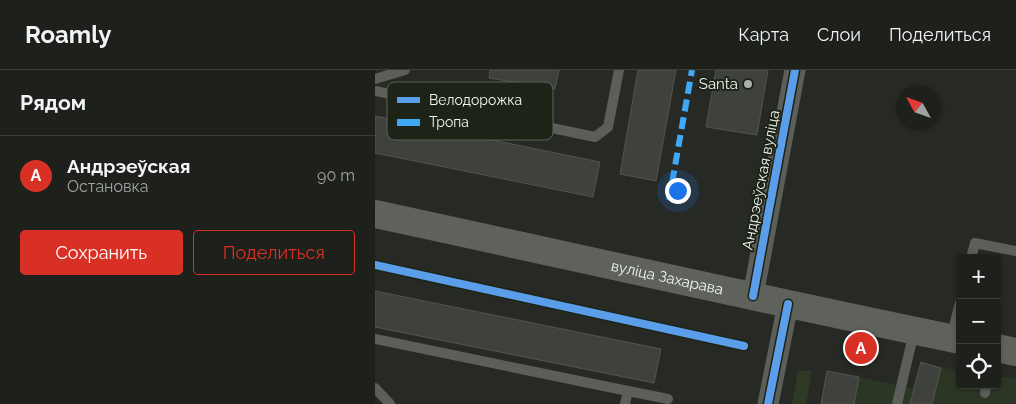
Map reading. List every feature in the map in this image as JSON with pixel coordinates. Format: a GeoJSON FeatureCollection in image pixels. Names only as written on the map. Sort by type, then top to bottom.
{"type":"FeatureCollection","features":[{"type":"Feature","properties":{"kind":"main road","name":"вуліца Захарава"},"geometry":{"type":"LineString","coordinates":[[375,214],[955,340]]}},
{"type":"Feature","properties":{"kind":"main road"},"geometry":{"type":"LineString","coordinates":[[1001,349],[1016,352]]}},
{"type":"Feature","properties":{"kind":"street","name":"Андрэеўская вуліца"},"geometry":{"type":"LineString","coordinates":[[753,296],[795,70]]}},
{"type":"Feature","properties":{"kind":"street"},"geometry":{"type":"LineString","coordinates":[[768,404],[788,304]]}},
{"type":"Feature","properties":{"kind":"lane"},"geometry":{"type":"LineString","coordinates":[[375,79],[405,70]]}},
{"type":"Feature","properties":{"kind":"lane"},"geometry":{"type":"LineString","coordinates":[[553,128],[595,137],[608,127],[619,70]]}},
{"type":"Feature","properties":{"kind":"lane"},"geometry":{"type":"LineString","coordinates":[[972,254],[975,243],[1016,251]]}},
{"type":"Feature","properties":{"kind":"lane"},"geometry":{"type":"LineString","coordinates":[[897,404],[914,331]]}},
{"type":"Feature","properties":{"kind":"lane"},"geometry":{"type":"LineString","coordinates":[[375,339],[667,399]]}},
{"type":"Feature","properties":{"kind":"lane"},"geometry":{"type":"LineString","coordinates":[[375,388],[390,404]]}},
{"type":"Feature","properties":{"kind":"lane"},"geometry":{"type":"LineString","coordinates":[[625,404],[628,391]]}},
{"type":"Feature","properties":{"kind":"shaded area"},"geometry":{"type":"Polygon","coordinates":[[[921,363],[956,370],[956,389],[1001,389],[1001,377],[1016,379],[1016,404],[821,404],[827,371],[913,388],[921,363]]]}},
{"type":"Feature","properties":{"kind":"shaded area"},"geometry":{"type":"Polygon","coordinates":[[[798,371],[812,371],[806,404],[792,404],[798,371]]]}},
{"type":"Feature","properties":{"kind":"building"},"geometry":{"type":"Polygon","coordinates":[[[490,70],[559,70],[555,89],[553,89],[553,82],[513,82],[489,78],[490,70]]]}},
{"type":"Feature","properties":{"kind":"building"},"geometry":{"type":"Polygon","coordinates":[[[638,70],[676,70],[656,181],[620,174],[638,70]]]}},
{"type":"Feature","properties":{"kind":"building"},"geometry":{"type":"Polygon","coordinates":[[[716,70],[768,70],[757,135],[706,127],[716,70]]]}},
{"type":"Feature","properties":{"kind":"building"},"geometry":{"type":"Polygon","coordinates":[[[375,116],[387,118],[387,140],[492,140],[600,162],[593,197],[375,153],[375,116]]]}},
{"type":"Feature","properties":{"kind":"building"},"geometry":{"type":"Polygon","coordinates":[[[375,291],[661,349],[654,383],[375,327],[375,291]]]}},
{"type":"Feature","properties":{"kind":"building"},"geometry":{"type":"Polygon","coordinates":[[[921,362],[941,368],[932,404],[910,404],[921,362]]]}},
{"type":"Feature","properties":{"kind":"building"},"geometry":{"type":"Polygon","coordinates":[[[827,371],[859,377],[854,404],[821,404],[827,371]]]}},
{"type":"Feature","properties":{"kind":"marked path"},"geometry":{"type":"LineString","coordinates":[[669,200],[692,70]]}},
{"type":"Feature","properties":{"kind":"cycle path"},"geometry":{"type":"LineString","coordinates":[[753,296],[795,70]]}},
{"type":"Feature","properties":{"kind":"cycle path"},"geometry":{"type":"LineString","coordinates":[[375,265],[744,346]]}},
{"type":"Feature","properties":{"kind":"cycle path"},"geometry":{"type":"LineString","coordinates":[[768,404],[788,304]]}},
{"type":"Feature","properties":{"kind":"place","name":"Santa"},"geometry":{"type":"Point","coordinates":[748,84]}},
{"type":"Feature","properties":{"kind":"place","name":"Андрэеўская"},"geometry":{"type":"Point","coordinates":[861,348]}}]}
